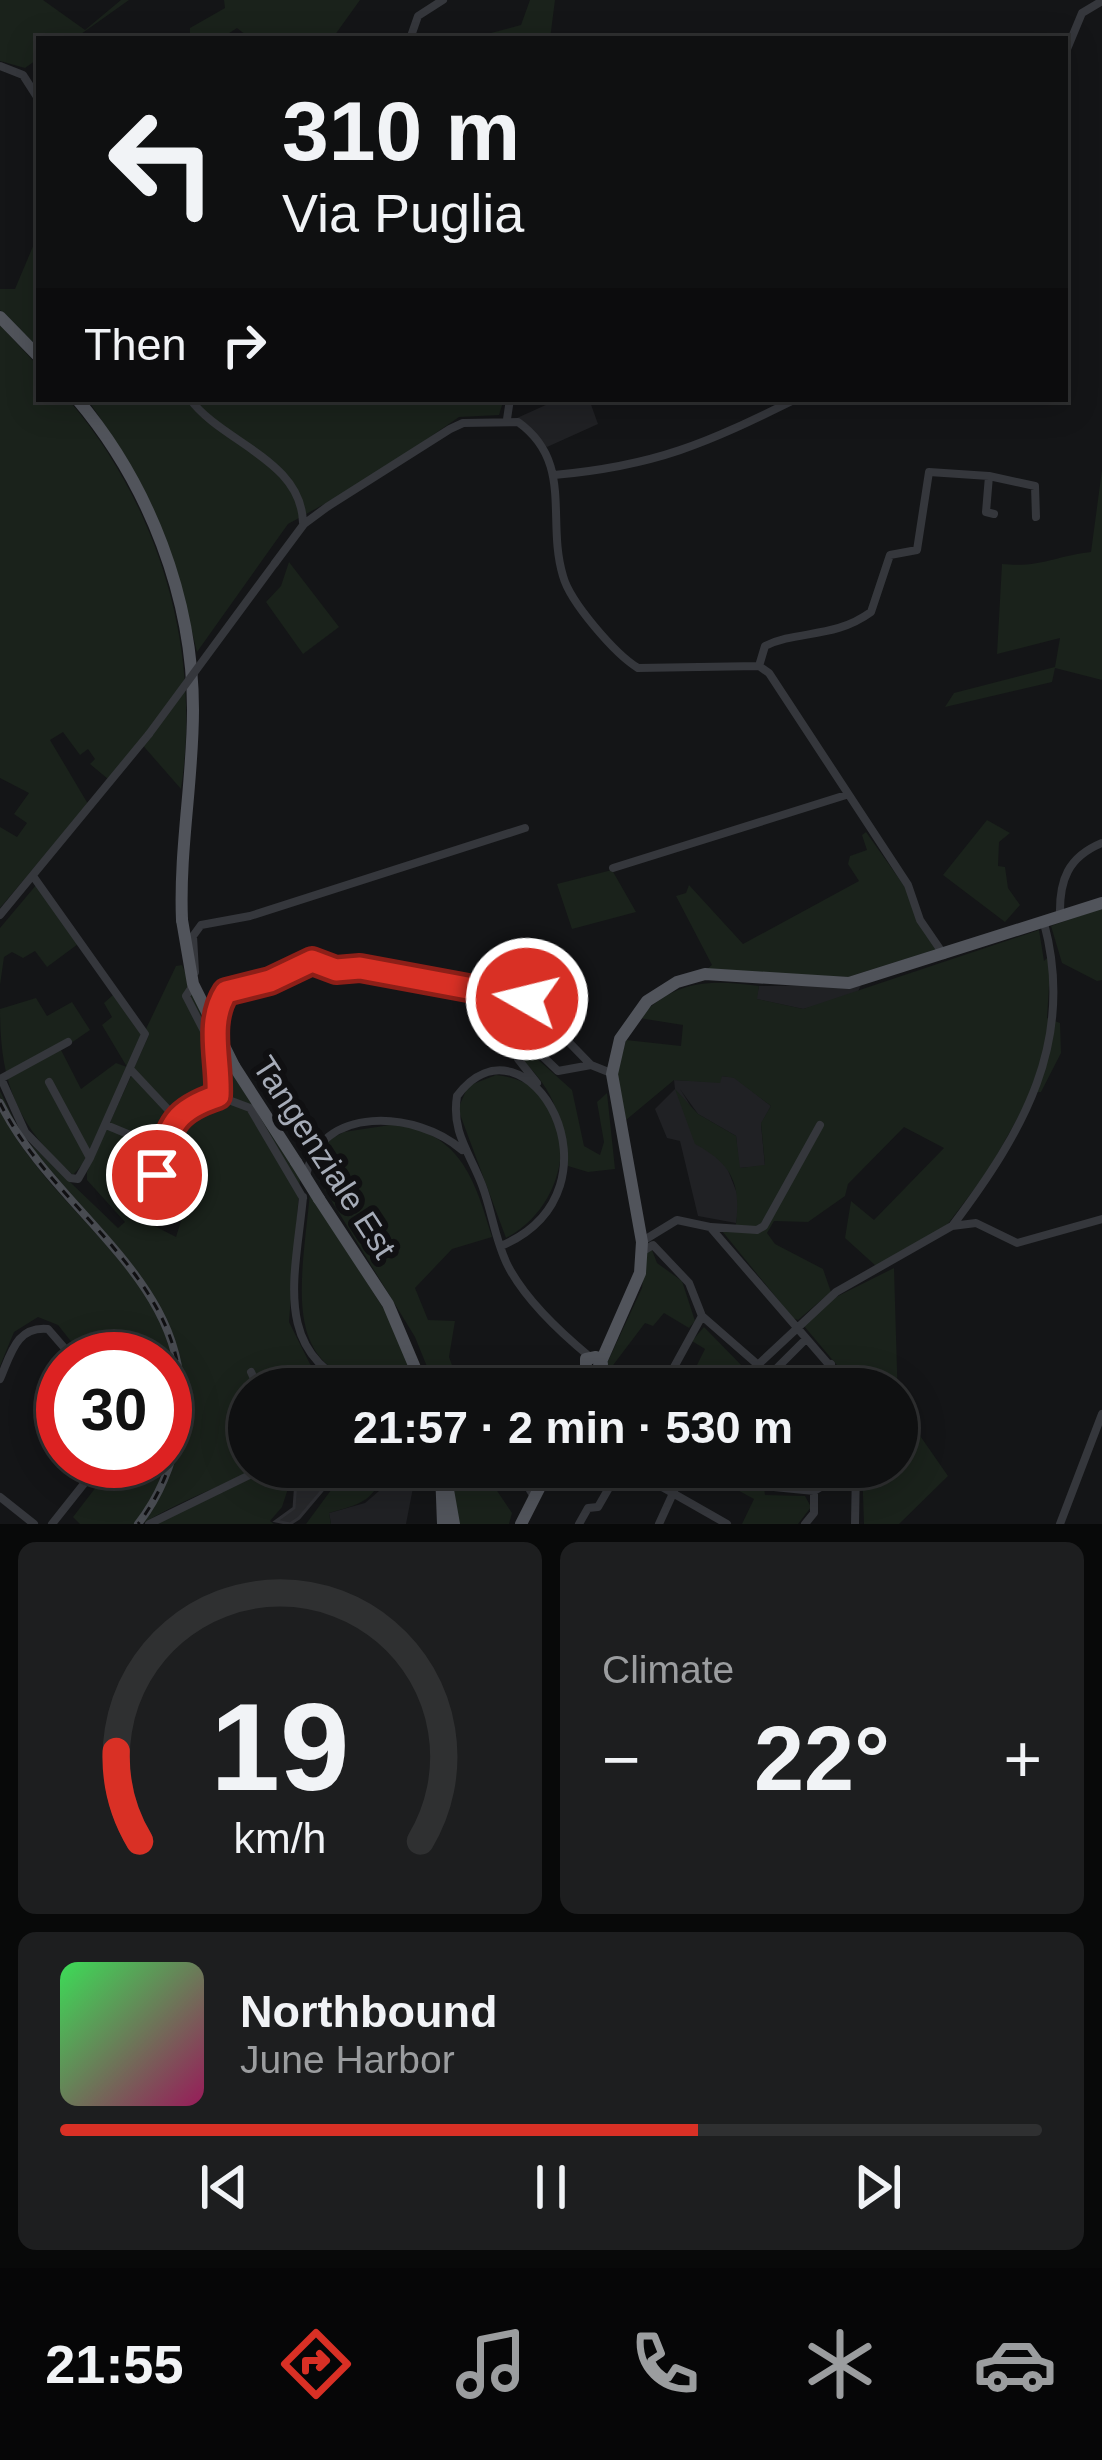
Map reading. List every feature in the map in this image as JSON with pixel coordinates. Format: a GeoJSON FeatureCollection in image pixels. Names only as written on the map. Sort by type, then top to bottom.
{"type":"FeatureCollection","features":[{"type":"Feature","properties":{"kind":"main road"},"geometry":{"type":"LineString","coordinates":[[0,317],[36,354]]}},
{"type":"Feature","properties":{"kind":"main road","name":"Tangenziale Est"},"geometry":{"type":"LineString","coordinates":[[78,402],[137,490],[179,599],[192,663],[182,920],[197,997],[234,1066],[388,1304],[415,1368]]}},
{"type":"Feature","properties":{"kind":"main road"},"geometry":{"type":"LineString","coordinates":[[591,1368],[614,1336],[636,1284],[638,1222],[612,1074],[628,1023],[647,1000],[677,982],[719,974],[849,983],[1102,903]]}},
{"type":"Feature","properties":{"kind":"main road"},"geometry":{"type":"LineString","coordinates":[[621,1127],[640,1252]]}},
{"type":"Feature","properties":{"kind":"main road"},"geometry":{"type":"LineString","coordinates":[[442,1488],[443,1524]]}},
{"type":"Feature","properties":{"kind":"main road"},"geometry":{"type":"LineString","coordinates":[[446,1488],[454,1524]]}},
{"type":"Feature","properties":{"kind":"main road"},"geometry":{"type":"LineString","coordinates":[[521,1524],[540,1488]]}},
{"type":"Feature","properties":{"kind":"street"},"geometry":{"type":"LineString","coordinates":[[411,36],[418,16],[443,0]]}},
{"type":"Feature","properties":{"kind":"street"},"geometry":{"type":"LineString","coordinates":[[1068,47],[1082,13],[1102,1]]}},
{"type":"Feature","properties":{"kind":"street"},"geometry":{"type":"LineString","coordinates":[[0,66],[23,75],[36,95]]}},
{"type":"Feature","properties":{"kind":"street"},"geometry":{"type":"LineString","coordinates":[[192,402],[202,416],[282,474],[304,524]]}},
{"type":"Feature","properties":{"kind":"street"},"geometry":{"type":"LineString","coordinates":[[507,418],[510,402]]}},
{"type":"Feature","properties":{"kind":"street"},"geometry":{"type":"LineString","coordinates":[[554,475],[616,470],[704,446],[790,402]]}},
{"type":"Feature","properties":{"kind":"street"},"geometry":{"type":"LineString","coordinates":[[0,915],[149,734],[304,524],[450,429],[507,418],[541,443],[554,475],[563,578],[624,659],[638,668],[759,666],[775,679],[908,885],[920,920],[945,956]]}},
{"type":"Feature","properties":{"kind":"street"},"geometry":{"type":"LineString","coordinates":[[759,666],[765,646],[772,641],[824,634],[871,612],[890,555],[917,550],[929,472],[989,476],[1035,486],[1036,517]]}},
{"type":"Feature","properties":{"kind":"street"},"geometry":{"type":"LineString","coordinates":[[989,476],[986,512],[994,514]]}},
{"type":"Feature","properties":{"kind":"street"},"geometry":{"type":"LineString","coordinates":[[613,868],[846,795]]}},
{"type":"Feature","properties":{"kind":"street"},"geometry":{"type":"LineString","coordinates":[[218,1096],[219,1071],[212,1047],[187,996],[195,971],[195,928],[525,828]]}},
{"type":"Feature","properties":{"kind":"street"},"geometry":{"type":"LineString","coordinates":[[1060,917],[1060,896],[1069,867],[1102,843]]}},
{"type":"Feature","properties":{"kind":"street"},"geometry":{"type":"LineString","coordinates":[[32,876],[146,1034],[78,1180],[70,1178],[25,1132],[2,1078],[68,1042]]}},
{"type":"Feature","properties":{"kind":"street"},"geometry":{"type":"LineString","coordinates":[[952,1226],[1000,1162],[1038,1086],[1056,976],[1054,947],[1044,923]]}},
{"type":"Feature","properties":{"kind":"street"},"geometry":{"type":"LineString","coordinates":[[212,1047],[226,992],[270,981],[312,961],[336,970],[360,968],[527,999],[591,1065],[612,1074]]}},
{"type":"Feature","properties":{"kind":"street"},"geometry":{"type":"LineString","coordinates":[[501,1246],[542,1219],[565,1174],[557,1114],[518,1059],[522,1046],[532,1046],[558,1071],[591,1065]]}},
{"type":"Feature","properties":{"kind":"street"},"geometry":{"type":"LineString","coordinates":[[130,1070],[175,1117]]}},
{"type":"Feature","properties":{"kind":"street"},"geometry":{"type":"LineString","coordinates":[[537,1084],[504,1071],[484,1072],[457,1096],[455,1118],[509,1268],[592,1364]]}},
{"type":"Feature","properties":{"kind":"street"},"geometry":{"type":"LineString","coordinates":[[49,1082],[90,1158]]}},
{"type":"Feature","properties":{"kind":"street"},"geometry":{"type":"LineString","coordinates":[[157,1175],[175,1117],[190,1105],[218,1096],[250,1108],[303,1198]]}},
{"type":"Feature","properties":{"kind":"street"},"geometry":{"type":"LineString","coordinates":[[324,1368],[300,1335],[294,1304],[309,1157],[334,1130],[399,1120],[440,1130],[464,1151]]}},
{"type":"Feature","properties":{"kind":"street"},"geometry":{"type":"LineString","coordinates":[[106,1125],[164,1149]]}},
{"type":"Feature","properties":{"kind":"street"},"geometry":{"type":"LineString","coordinates":[[638,1222],[643,1232],[677,1220],[710,1226],[764,1226],[820,1125]]}},
{"type":"Feature","properties":{"kind":"street"},"geometry":{"type":"LineString","coordinates":[[753,1368],[836,1292],[952,1226],[976,1223],[1016,1243],[1102,1219]]}},
{"type":"Feature","properties":{"kind":"street"},"geometry":{"type":"LineString","coordinates":[[710,1226],[834,1368]]}},
{"type":"Feature","properties":{"kind":"street"},"geometry":{"type":"LineString","coordinates":[[640,1252],[655,1231]]}},
{"type":"Feature","properties":{"kind":"street"},"geometry":{"type":"LineString","coordinates":[[640,1252],[649,1245],[661,1252],[689,1283],[702,1316],[757,1364]]}},
{"type":"Feature","properties":{"kind":"street"},"geometry":{"type":"LineString","coordinates":[[674,1368],[702,1316]]}},
{"type":"Feature","properties":{"kind":"street"},"geometry":{"type":"LineString","coordinates":[[0,1378],[15,1342],[29,1330],[51,1332]]}},
{"type":"Feature","properties":{"kind":"street"},"geometry":{"type":"LineString","coordinates":[[777,1368],[806,1339]]}},
{"type":"Feature","properties":{"kind":"street"},"geometry":{"type":"LineString","coordinates":[[827,1368],[831,1364]]}},
{"type":"Feature","properties":{"kind":"street"},"geometry":{"type":"LineString","coordinates":[[1060,1524],[1102,1414]]}},
{"type":"Feature","properties":{"kind":"street"},"geometry":{"type":"LineString","coordinates":[[148,1524],[228,1485]]}},
{"type":"Feature","properties":{"kind":"street"},"geometry":{"type":"LineString","coordinates":[[52,1524],[81,1488]]}},
{"type":"Feature","properties":{"kind":"street"},"geometry":{"type":"LineString","coordinates":[[529,1488],[535,1498]]}},
{"type":"Feature","properties":{"kind":"street"},"geometry":{"type":"LineString","coordinates":[[579,1524],[588,1508],[598,1507],[610,1488]]}},
{"type":"Feature","properties":{"kind":"street"},"geometry":{"type":"LineString","coordinates":[[661,1488],[727,1524]]}},
{"type":"Feature","properties":{"kind":"street"},"geometry":{"type":"LineString","coordinates":[[659,1524],[678,1488]]}},
{"type":"Feature","properties":{"kind":"street"},"geometry":{"type":"LineString","coordinates":[[784,1488],[819,1488]]}},
{"type":"Feature","properties":{"kind":"street"},"geometry":{"type":"LineString","coordinates":[[855,1524],[856,1488]]}},
{"type":"Feature","properties":{"kind":"street"},"geometry":{"type":"LineString","coordinates":[[805,1524],[814,1513],[814,1491]]}},
{"type":"Feature","properties":{"kind":"street"},"geometry":{"type":"LineString","coordinates":[[0,1497],[34,1524]]}},
{"type":"Feature","properties":{"kind":"shaded area"},"geometry":{"type":"Polygon","coordinates":[[[0,0],[43,0],[85,30],[121,0],[129,0],[78,36],[36,36],[36,60],[25,68],[0,61],[0,0]]]}},
{"type":"Feature","properties":{"kind":"shaded area"},"geometry":{"type":"Polygon","coordinates":[[[224,0],[360,0],[334,36],[247,36],[237,28],[225,36],[190,36],[190,28],[225,8],[224,0]]]}},
{"type":"Feature","properties":{"kind":"shaded area"},"geometry":{"type":"Polygon","coordinates":[[[530,0],[555,0],[550,36],[479,36],[521,25],[530,0]]]}},
{"type":"Feature","properties":{"kind":"shaded area"},"geometry":{"type":"Polygon","coordinates":[[[36,239],[36,345],[0,310],[0,289],[15,289],[36,239]]]}},
{"type":"Feature","properties":{"kind":"shaded area"},"geometry":{"type":"Polygon","coordinates":[[[0,325],[36,364],[36,402],[70,402],[100,441],[150,533],[179,633],[186,737],[181,789],[139,741],[108,779],[90,764],[95,759],[88,749],[80,755],[63,732],[50,740],[88,804],[0,908],[0,827],[17,837],[27,823],[14,814],[29,793],[0,778],[0,325]]]}},
{"type":"Feature","properties":{"kind":"shaded area"},"geometry":{"type":"Polygon","coordinates":[[[89,402],[503,402],[499,415],[459,417],[368,480],[288,524],[197,652],[155,520],[89,402]]]}},
{"type":"Feature","properties":{"kind":"shaded area"},"geometry":{"type":"Polygon","coordinates":[[[552,402],[590,402],[598,424],[547,447],[517,418],[552,402]]]}},
{"type":"Feature","properties":{"kind":"shaded area"},"geometry":{"type":"Polygon","coordinates":[[[1102,470],[1102,680],[1055,668],[1052,682],[945,707],[954,693],[1055,667],[1060,638],[997,654],[1002,564],[1037,563],[1091,552],[1102,470]]]}},
{"type":"Feature","properties":{"kind":"shaded area"},"geometry":{"type":"Polygon","coordinates":[[[289,562],[339,627],[303,654],[266,602],[281,586],[289,562]]]}},
{"type":"Feature","properties":{"kind":"shaded area"},"geometry":{"type":"Polygon","coordinates":[[[987,820],[1010,833],[999,842],[998,866],[1005,867],[1008,888],[1020,905],[1005,922],[943,875],[987,820]]]}},
{"type":"Feature","properties":{"kind":"shaded area"},"geometry":{"type":"Polygon","coordinates":[[[866,832],[905,887],[937,949],[848,977],[706,970],[712,965],[676,896],[686,893],[689,885],[743,944],[859,881],[848,864],[850,856],[867,850],[862,835],[866,832]]]}},
{"type":"Feature","properties":{"kind":"shaded area"},"geometry":{"type":"Polygon","coordinates":[[[612,870],[636,912],[572,929],[557,884],[612,870]]]}},
{"type":"Feature","properties":{"kind":"shaded area"},"geometry":{"type":"Polygon","coordinates":[[[37,884],[78,944],[47,967],[35,951],[23,958],[12,952],[4,957],[0,985],[0,928],[37,884]]]}},
{"type":"Feature","properties":{"kind":"shaded area"},"geometry":{"type":"Polygon","coordinates":[[[1102,908],[1102,980],[1097,981],[1062,963],[1051,926],[1102,908]]]}},
{"type":"Feature","properties":{"kind":"shaded area"},"geometry":{"type":"Polygon","coordinates":[[[1039,930],[1044,961],[1051,954],[1047,1018],[1060,1023],[1061,1053],[1041,1092],[1032,1092],[988,1171],[944,1229],[876,1266],[845,1238],[851,1201],[874,1220],[944,1148],[904,1127],[848,1184],[845,1196],[808,1222],[774,1221],[767,1233],[775,1244],[823,1269],[831,1292],[798,1320],[793,1318],[722,1231],[735,1230],[736,1189],[719,1160],[695,1144],[675,1089],[698,1114],[736,1136],[740,1168],[765,1165],[761,1123],[771,1106],[734,1078],[722,1076],[720,1083],[674,1080],[626,1120],[617,1074],[626,1040],[681,1046],[683,1025],[639,1018],[679,989],[709,983],[759,986],[757,999],[803,1009],[1039,930]]]}},
{"type":"Feature","properties":{"kind":"shaded area"},"geometry":{"type":"Polygon","coordinates":[[[182,965],[220,1055],[300,1179],[289,1322],[314,1368],[228,1368],[228,1481],[142,1524],[163,1488],[192,1488],[192,1332],[171,1332],[122,1252],[30,1144],[118,1228],[125,1222],[87,1180],[87,1172],[132,1074],[169,1115],[137,1217],[176,1237],[200,1160],[171,1150],[180,1118],[134,1068],[149,1035],[146,1029],[176,966],[182,965]]]}},
{"type":"Feature","properties":{"kind":"shaded area"},"geometry":{"type":"Polygon","coordinates":[[[861,985],[856,996],[803,1009],[756,999],[759,986],[861,985]]]}},
{"type":"Feature","properties":{"kind":"shaded area"},"geometry":{"type":"Polygon","coordinates":[[[113,995],[142,1033],[87,1159],[73,1175],[38,1138],[15,1101],[3,1059],[0,1009],[36,998],[47,1016],[72,1002],[90,1030],[61,1050],[81,1089],[116,1063],[127,1067],[102,1025],[112,1017],[104,1003],[113,995]]]}},
{"type":"Feature","properties":{"kind":"shaded area"},"geometry":{"type":"Polygon","coordinates":[[[525,1048],[572,1090],[584,1146],[600,1155],[604,1142],[597,1102],[607,1093],[615,1169],[588,1172],[568,1166],[556,1108],[522,1060],[525,1048]]]}},
{"type":"Feature","properties":{"kind":"shaded area"},"geometry":{"type":"Polygon","coordinates":[[[496,1075],[524,1083],[545,1098],[557,1120],[561,1145],[558,1172],[547,1198],[530,1220],[506,1238],[458,1109],[468,1086],[496,1075]]]}},
{"type":"Feature","properties":{"kind":"shaded area"},"geometry":{"type":"Polygon","coordinates":[[[721,1076],[734,1077],[771,1106],[761,1124],[765,1166],[739,1168],[736,1136],[698,1114],[680,1089],[724,1160],[740,1201],[736,1223],[698,1216],[680,1141],[667,1138],[655,1109],[675,1089],[674,1080],[719,1082],[721,1076]]]}},
{"type":"Feature","properties":{"kind":"shaded area"},"geometry":{"type":"Polygon","coordinates":[[[0,1096],[19,1134],[126,1254],[171,1322],[173,1332],[160,1332],[121,1259],[14,1137],[0,1110],[0,1096]]]}},
{"type":"Feature","properties":{"kind":"shaded area"},"geometry":{"type":"Polygon","coordinates":[[[0,1110],[25,1151],[146,1296],[164,1332],[64,1332],[38,1317],[14,1332],[0,1366],[0,1110]]]}},
{"type":"Feature","properties":{"kind":"shaded area"},"geometry":{"type":"Polygon","coordinates":[[[390,1125],[433,1136],[460,1161],[479,1196],[492,1237],[452,1249],[415,1288],[428,1320],[455,1321],[449,1357],[453,1368],[428,1368],[415,1337],[314,1172],[325,1142],[344,1132],[390,1125]]]}},
{"type":"Feature","properties":{"kind":"shaded area"},"geometry":{"type":"Polygon","coordinates":[[[310,1193],[387,1314],[409,1368],[333,1368],[319,1356],[307,1332],[302,1270],[310,1193]]]}},
{"type":"Feature","properties":{"kind":"shaded area"},"geometry":{"type":"Polygon","coordinates":[[[652,1250],[657,1263],[682,1281],[695,1321],[689,1328],[664,1313],[653,1326],[645,1323],[611,1368],[605,1368],[642,1288],[646,1251],[652,1250]]]}},
{"type":"Feature","properties":{"kind":"shaded area"},"geometry":{"type":"Polygon","coordinates":[[[894,1268],[897,1368],[839,1368],[804,1326],[834,1298],[894,1268]]]}},
{"type":"Feature","properties":{"kind":"shaded area"},"geometry":{"type":"Polygon","coordinates":[[[704,1327],[744,1368],[696,1368],[705,1349],[692,1341],[704,1327]]]}},
{"type":"Feature","properties":{"kind":"shaded area"},"geometry":{"type":"Polygon","coordinates":[[[918,1433],[948,1476],[899,1524],[864,1524],[863,1488],[918,1488],[918,1433]]]}},
{"type":"Feature","properties":{"kind":"shaded area"},"geometry":{"type":"Polygon","coordinates":[[[95,1488],[157,1488],[134,1524],[80,1524],[73,1517],[95,1488]]]}},
{"type":"Feature","properties":{"kind":"shaded area"},"geometry":{"type":"Polygon","coordinates":[[[157,1488],[164,1488],[142,1524],[134,1524],[157,1488]]]}},
{"type":"Feature","properties":{"kind":"shaded area"},"geometry":{"type":"Polygon","coordinates":[[[228,1488],[288,1488],[282,1507],[270,1521],[274,1524],[152,1524],[228,1488]]]}},
{"type":"Feature","properties":{"kind":"shaded area"},"geometry":{"type":"Polygon","coordinates":[[[333,1488],[376,1488],[366,1499],[329,1513],[331,1524],[306,1524],[333,1488]]]}},
{"type":"Feature","properties":{"kind":"shaded area"},"geometry":{"type":"Polygon","coordinates":[[[413,1488],[406,1524],[331,1524],[329,1513],[365,1503],[379,1491],[413,1488]]]}},
{"type":"Feature","properties":{"kind":"shaded area"},"geometry":{"type":"Polygon","coordinates":[[[454,1488],[495,1488],[512,1513],[509,1524],[457,1524],[454,1488]]]}},
{"type":"Feature","properties":{"kind":"shaded area"},"geometry":{"type":"Polygon","coordinates":[[[734,1488],[805,1496],[811,1507],[798,1524],[742,1524],[754,1499],[734,1488]]]}},
{"type":"Feature","properties":{"kind":"building"},"geometry":{"type":"Polygon","coordinates":[[[295,1488],[324,1488],[299,1518],[290,1524],[276,1521],[294,1508],[295,1488]]]}},
{"type":"Feature","properties":{"kind":"railway"},"geometry":{"type":"LineString","coordinates":[[0,1103],[25,1144],[148,1294],[169,1335],[180,1380],[178,1432],[164,1480],[138,1524]]}},
{"type":"Feature","properties":{"kind":"route"},"geometry":{"type":"LineString","coordinates":[[157,1175],[175,1117],[190,1105],[218,1096],[218,1058],[212,1047],[226,992],[270,981],[312,961],[336,970],[360,968],[457,990],[527,999]]}}]}
